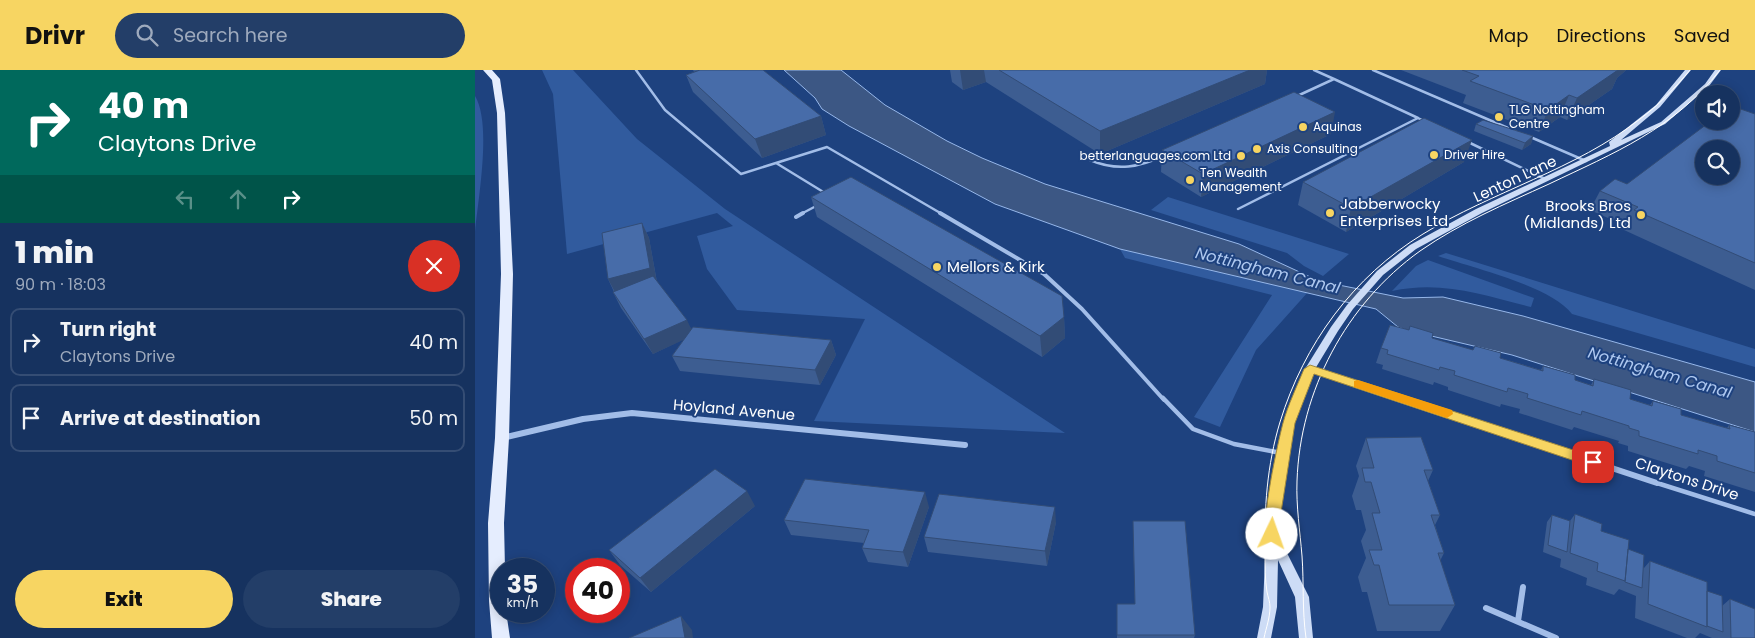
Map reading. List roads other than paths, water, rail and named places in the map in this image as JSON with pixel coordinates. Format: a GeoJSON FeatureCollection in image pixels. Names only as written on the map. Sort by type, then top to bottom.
{"type":"FeatureCollection","features":[{"type":"Feature","properties":{"kind":"main road"},"geometry":{"type":"LineString","coordinates":[[487,70],[496,79],[501,113],[507,274],[502,438],[496,523],[497,601],[501,638]]}},
{"type":"Feature","properties":{"kind":"street","name":"Lenton Lane"},"geometry":{"type":"LineString","coordinates":[[1601,153],[1658,106],[1688,70]]}},
{"type":"Feature","properties":{"kind":"street","name":"Lenton Lane"},"geometry":{"type":"LineString","coordinates":[[1263,638],[1270,608],[1273,509],[1289,423],[1310,369],[1333,329],[1350,307],[1380,273],[1431,236],[1663,123],[1707,85],[1718,70]]}},
{"type":"Feature","properties":{"kind":"street","name":"Claytons Drive"},"geometry":{"type":"LineString","coordinates":[[1310,369],[1657,483]]}},
{"type":"Feature","properties":{"kind":"street","name":"Hoyland Avenue"},"geometry":{"type":"LineString","coordinates":[[502,438],[558,423],[594,416],[632,413],[965,445]]}},
{"type":"Feature","properties":{"kind":"street","name":"Claytons Drive"},"geometry":{"type":"LineString","coordinates":[[1600,445],[1612,468]]}},
{"type":"Feature","properties":{"kind":"street"},"geometry":{"type":"LineString","coordinates":[[1272,534],[1301,597],[1306,638]]}},
{"type":"Feature","properties":{"kind":"street"},"geometry":{"type":"LineString","coordinates":[[1518,621],[1523,587]]}},
{"type":"Feature","properties":{"kind":"street"},"geometry":{"type":"LineString","coordinates":[[1486,608],[1556,638]]}},
{"type":"Feature","properties":{"kind":"lane"},"geometry":{"type":"LineString","coordinates":[[636,70],[665,110],[741,174],[827,147],[1044,274],[1082,309],[1172,409],[1193,428],[1234,444],[1283,453]]}},
{"type":"Feature","properties":{"kind":"lane"},"geometry":{"type":"LineString","coordinates":[[1315,70],[1427,123]]}},
{"type":"Feature","properties":{"kind":"lane"},"geometry":{"type":"LineString","coordinates":[[1373,70],[1518,132]]}},
{"type":"Feature","properties":{"kind":"lane"},"geometry":{"type":"LineString","coordinates":[[1290,99],[1334,80]]}},
{"type":"Feature","properties":{"kind":"lane"},"geometry":{"type":"LineString","coordinates":[[1238,209],[1418,118]]}},
{"type":"Feature","properties":{"kind":"lane"},"geometry":{"type":"LineString","coordinates":[[1527,136],[1586,161]]}},
{"type":"Feature","properties":{"kind":"lane"},"geometry":{"type":"LineString","coordinates":[[1462,140],[1547,180]]}},
{"type":"Feature","properties":{"kind":"lane"},"geometry":{"type":"LineString","coordinates":[[1090,160],[1103,167],[1126,169],[1140,167],[1175,151]]}},
{"type":"Feature","properties":{"kind":"lane"},"geometry":{"type":"LineString","coordinates":[[776,163],[832,198]]}},
{"type":"Feature","properties":{"kind":"lane"},"geometry":{"type":"LineString","coordinates":[[796,217],[825,202]]}},
{"type":"Feature","properties":{"kind":"lane","name":"Claytons Drive"},"geometry":{"type":"LineString","coordinates":[[1657,483],[1755,514]]}},
{"type":"Feature","properties":{"kind":"water","name":"Nottingham Canal"},"geometry":{"type":"Polygon","coordinates":[[[784,70],[841,70],[885,105],[947,141],[982,158],[1045,184],[1239,244],[1319,281],[1403,298],[1443,297],[1523,316],[1755,382],[1755,432],[1512,355],[1406,330],[1398,327],[1376,309],[1120,249],[995,204],[849,126],[822,109],[815,98],[784,70]]]}},
{"type":"Feature","properties":{"kind":"tram line"},"geometry":{"type":"LineString","coordinates":[[1264,638],[1270,611],[1265,578],[1265,537],[1267,487],[1272,454],[1290,393],[1317,340],[1334,315],[1353,292],[1398,251],[1450,219],[1561,166],[1615,137],[1654,108],[1690,70]]}},
{"type":"Feature","properties":{"kind":"tram line"},"geometry":{"type":"LineString","coordinates":[[1306,638],[1297,500],[1300,447],[1307,415],[1318,383],[1332,352],[1349,323],[1394,272],[1420,251],[1467,223],[1642,138],[1683,108],[1702,91],[1720,70]]}},
{"type":"Feature","properties":{"kind":"place","name":"TLG Nottingham Centre"},"geometry":{"type":"Point","coordinates":[1499,117]}},
{"type":"Feature","properties":{"kind":"place","name":"Aquinas"},"geometry":{"type":"Point","coordinates":[1303,127]}},
{"type":"Feature","properties":{"kind":"place","name":"Axis Consulting"},"geometry":{"type":"Point","coordinates":[1257,149]}},
{"type":"Feature","properties":{"kind":"place","name":"Driver Hire"},"geometry":{"type":"Point","coordinates":[1434,155]}},
{"type":"Feature","properties":{"kind":"place","name":"betterlanguages.com Ltd"},"geometry":{"type":"Point","coordinates":[1241,156]}},
{"type":"Feature","properties":{"kind":"place","name":"Ten Wealth Management"},"geometry":{"type":"Point","coordinates":[1190,180]}},
{"type":"Feature","properties":{"kind":"place","name":"Jabberwocky Enterprises Ltd"},"geometry":{"type":"Point","coordinates":[1330,213]}},
{"type":"Feature","properties":{"kind":"place","name":"Brooks Bros (Midlands) Ltd"},"geometry":{"type":"Point","coordinates":[1641,215]}},
{"type":"Feature","properties":{"kind":"place","name":"Mellors & Kirk"},"geometry":{"type":"Point","coordinates":[937,267]}}]}
